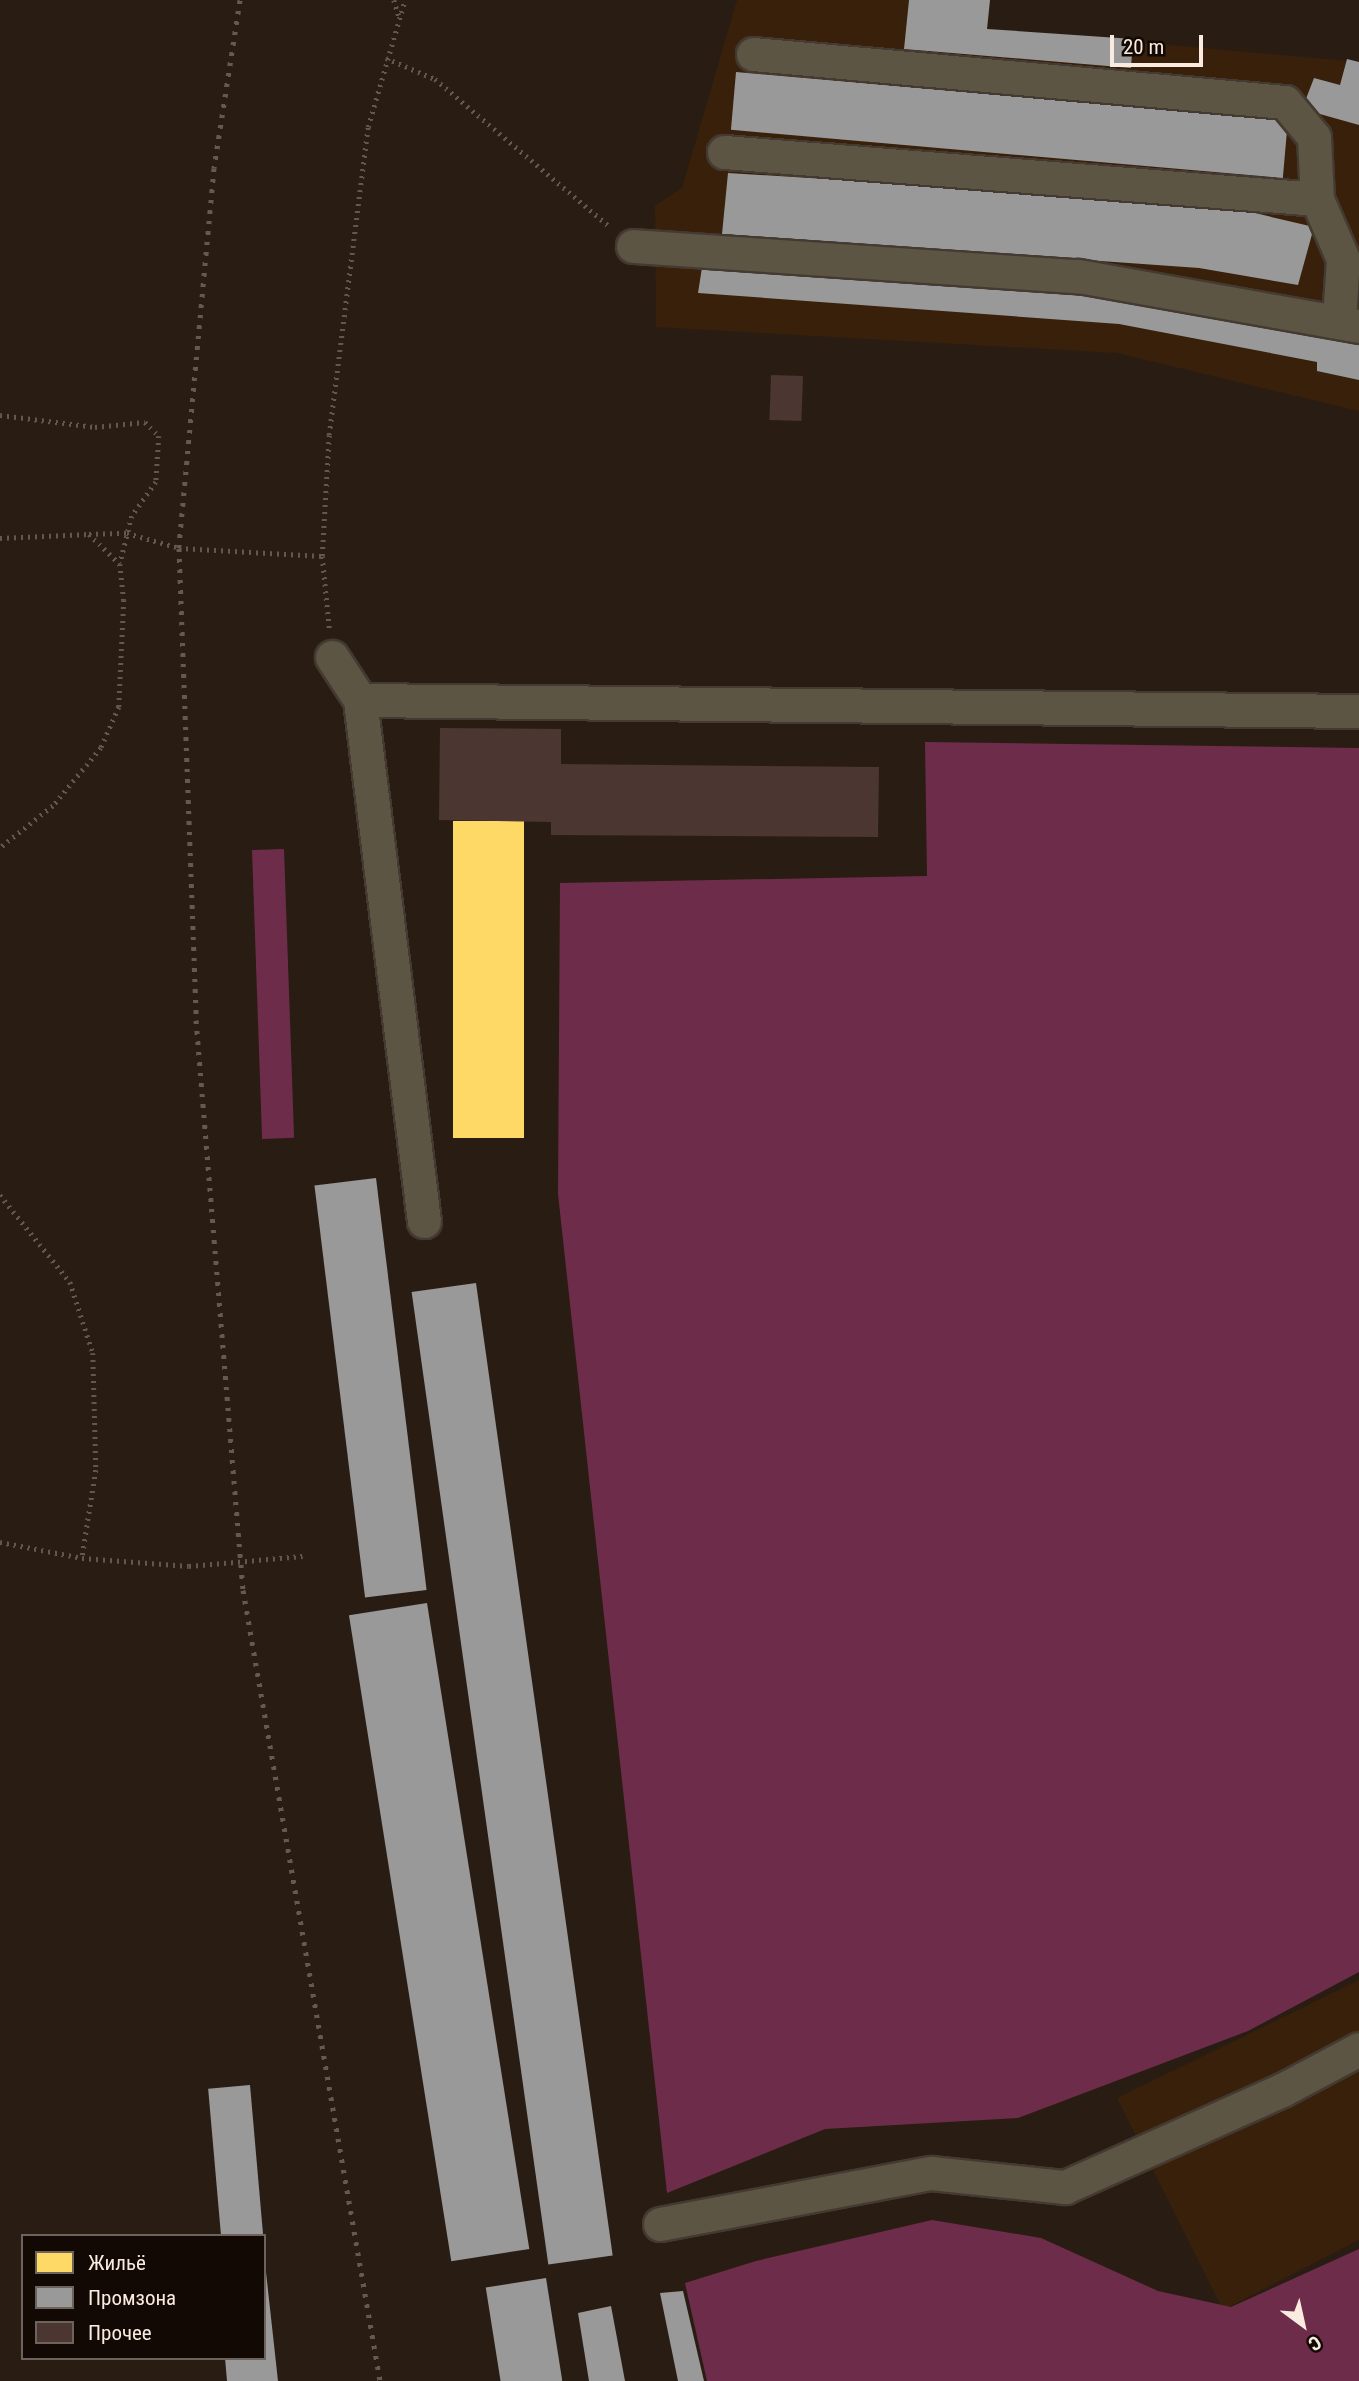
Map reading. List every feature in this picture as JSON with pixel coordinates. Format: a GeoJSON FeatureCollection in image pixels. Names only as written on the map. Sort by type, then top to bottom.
{"type":"FeatureCollection","features":[{"type":"Feature","properties":{"kind":"lane"},"geometry":{"type":"LineString","coordinates":[[633,246],[1078,276],[1349,322],[1343,259],[1317,199],[1314,137],[1285,102],[753,54]]}},
{"type":"Feature","properties":{"kind":"lane"},"geometry":{"type":"LineString","coordinates":[[724,152],[1317,199]]}},
{"type":"Feature","properties":{"kind":"lane"},"geometry":{"type":"LineString","coordinates":[[332,657],[360,700],[424,1220]]}},
{"type":"Feature","properties":{"kind":"lane"},"geometry":{"type":"LineString","coordinates":[[360,700],[1359,710]]}},
{"type":"Feature","properties":{"kind":"lane"},"geometry":{"type":"LineString","coordinates":[[660,2224],[932,2173],[1065,2187],[1282,2090],[1359,2049]]}},
{"type":"Feature","properties":{"kind":"path"},"geometry":{"type":"LineString","coordinates":[[394,0],[399,18]]}},
{"type":"Feature","properties":{"kind":"path"},"geometry":{"type":"LineString","coordinates":[[332,657],[322,556],[329,435],[368,127],[405,0]]}},
{"type":"Feature","properties":{"kind":"path"},"geometry":{"type":"LineString","coordinates":[[386,58],[435,79],[633,246]]}},
{"type":"Feature","properties":{"kind":"path"},"geometry":{"type":"LineString","coordinates":[[0,415],[95,427],[145,422],[159,436],[161,453],[156,482],[132,516],[120,564],[124,600],[122,670],[114,717],[101,748],[53,806],[0,848]]}},
{"type":"Feature","properties":{"kind":"path"},"geometry":{"type":"LineString","coordinates":[[0,538],[127,533],[178,548],[322,556]]}},
{"type":"Feature","properties":{"kind":"path"},"geometry":{"type":"LineString","coordinates":[[89,534],[120,564]]}},
{"type":"Feature","properties":{"kind":"path"},"geometry":{"type":"LineString","coordinates":[[0,1195],[70,1282],[93,1353],[96,1470],[82,1558]]}},
{"type":"Feature","properties":{"kind":"path"},"geometry":{"type":"LineString","coordinates":[[0,1542],[82,1558],[189,1566],[303,1556]]}},
{"type":"Feature","properties":{"kind":"shaded area"},"geometry":{"type":"Polygon","coordinates":[[[737,0],[990,0],[988,29],[1359,62],[1359,411],[1117,353],[656,327],[655,206],[682,188],[737,0]]]}},
{"type":"Feature","properties":{"kind":"shaded area"},"geometry":{"type":"Polygon","coordinates":[[[925,742],[1359,748],[1359,1972],[1248,2031],[1018,2118],[825,2129],[667,2193],[558,1194],[560,883],[927,876],[925,742]]]}},
{"type":"Feature","properties":{"kind":"shaded area"},"geometry":{"type":"Polygon","coordinates":[[[284,849],[294,1138],[262,1139],[252,850],[284,849]]]}},
{"type":"Feature","properties":{"kind":"shaded area"},"geometry":{"type":"Polygon","coordinates":[[[1359,1980],[1359,2240],[1223,2310],[1117,2098],[1359,1980]]]}},
{"type":"Feature","properties":{"kind":"shaded area"},"geometry":{"type":"Polygon","coordinates":[[[932,2220],[1041,2238],[1158,2291],[1231,2307],[1359,2249],[1359,2381],[707,2381],[685,2283],[756,2261],[932,2220]]]}},
{"type":"Feature","properties":{"kind":"building: Жильё"},"geometry":{"type":"Polygon","coordinates":[[[453,821],[524,821],[524,1138],[453,1138],[453,821]]]}},
{"type":"Feature","properties":{"kind":"building: Промзона"},"geometry":{"type":"Polygon","coordinates":[[[909,0],[990,0],[987,29],[1133,39],[1131,68],[904,49],[909,0]]]}},
{"type":"Feature","properties":{"kind":"building: Промзона"},"geometry":{"type":"Polygon","coordinates":[[[1347,59],[1359,62],[1359,125],[1302,109],[1314,78],[1340,85],[1347,59]]]}},
{"type":"Feature","properties":{"kind":"building: Промзона"},"geometry":{"type":"Polygon","coordinates":[[[736,72],[1288,120],[1283,178],[731,130],[736,72]]]}},
{"type":"Feature","properties":{"kind":"building: Промзона"},"geometry":{"type":"Polygon","coordinates":[[[728,173],[1212,203],[1314,227],[1298,285],[1199,268],[722,234],[728,173]]]}},
{"type":"Feature","properties":{"kind":"building: Промзона"},"geometry":{"type":"Polygon","coordinates":[[[703,261],[1124,294],[1359,339],[1359,380],[1317,371],[1317,362],[1119,324],[698,293],[703,261]]]}},
{"type":"Feature","properties":{"kind":"building: Промзона"},"geometry":{"type":"Polygon","coordinates":[[[376,1178],[427,1590],[365,1597],[314,1186],[376,1178]]]}},
{"type":"Feature","properties":{"kind":"building: Промзона"},"geometry":{"type":"Polygon","coordinates":[[[476,1283],[613,2255],[548,2264],[412,1292],[476,1283]]]}},
{"type":"Feature","properties":{"kind":"building: Промзона"},"geometry":{"type":"Polygon","coordinates":[[[427,1603],[529,2249],[451,2261],[349,1615],[427,1603]]]}},
{"type":"Feature","properties":{"kind":"building: Промзона"},"geometry":{"type":"Polygon","coordinates":[[[250,2085],[263,2234],[221,2234],[208,2089],[250,2085]]]}},
{"type":"Feature","properties":{"kind":"building: Промзона"},"geometry":{"type":"Polygon","coordinates":[[[266,2272],[278,2381],[227,2381],[225,2360],[266,2360],[266,2272]]]}},
{"type":"Feature","properties":{"kind":"building: Промзона"},"geometry":{"type":"Polygon","coordinates":[[[546,2278],[562,2381],[501,2381],[486,2288],[546,2278]]]}},
{"type":"Feature","properties":{"kind":"building: Промзона"},"geometry":{"type":"Polygon","coordinates":[[[683,2291],[704,2381],[678,2381],[660,2293],[683,2291]]]}},
{"type":"Feature","properties":{"kind":"building: Промзона"},"geometry":{"type":"Polygon","coordinates":[[[611,2306],[625,2381],[589,2381],[578,2313],[611,2306]]]}},
{"type":"Feature","properties":{"kind":"building: Прочее"},"geometry":{"type":"Polygon","coordinates":[[[771,375],[803,376],[801,421],[769,420],[771,375]]]}},
{"type":"Feature","properties":{"kind":"building: Прочее"},"geometry":{"type":"Polygon","coordinates":[[[440,728],[561,729],[561,764],[879,767],[878,837],[551,835],[551,822],[439,820],[440,728]]]}},
{"type":"Feature","properties":{"kind":"railway"},"geometry":{"type":"LineString","coordinates":[[240,0],[214,168],[179,548],[196,1020],[243,1590],[380,2381]]}}]}
